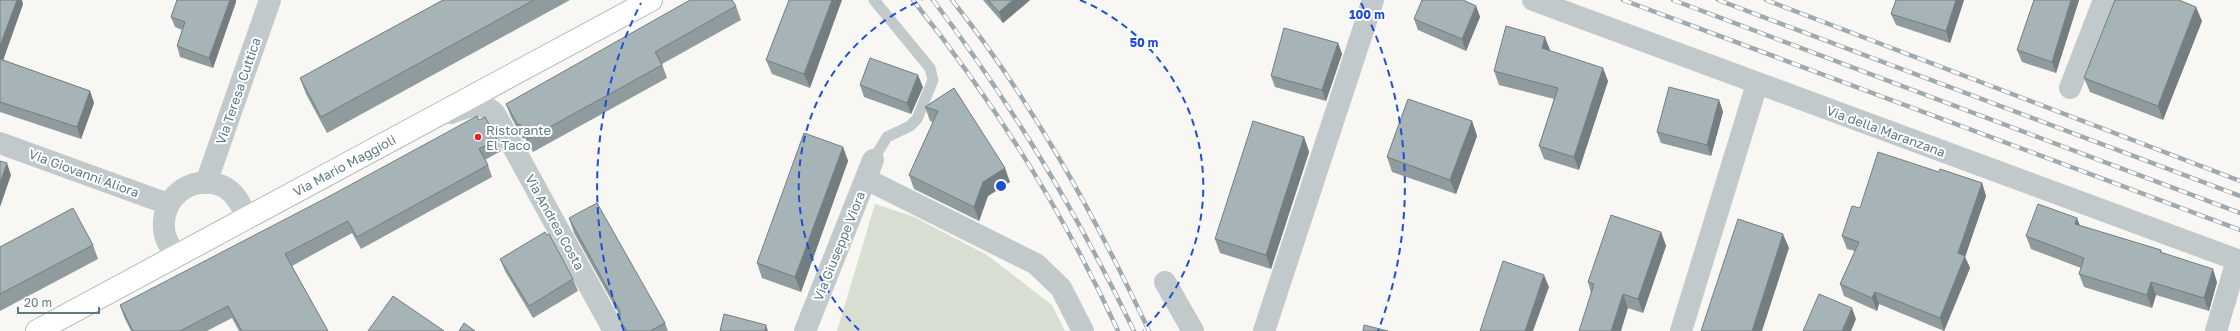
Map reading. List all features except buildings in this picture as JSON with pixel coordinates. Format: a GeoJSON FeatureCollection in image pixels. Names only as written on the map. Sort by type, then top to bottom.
{"type":"FeatureCollection","features":[{"type":"Feature","properties":{"kind":"street","name":"Via Teresa Cuttica"},"geometry":{"type":"LineString","coordinates":[[206,182],[270,0]]}},
{"type":"Feature","properties":{"kind":"street","name":"Via Mario Maggioli"},"geometry":{"type":"LineString","coordinates":[[38,331],[651,0]]}},
{"type":"Feature","properties":{"kind":"street"},"geometry":{"type":"LineString","coordinates":[[1264,331],[1373,0]]}},
{"type":"Feature","properties":{"kind":"street","name":"Via della Maranzana"},"geometry":{"type":"LineString","coordinates":[[1533,0],[1757,84],[2239,260]]}},
{"type":"Feature","properties":{"kind":"street"},"geometry":{"type":"LineString","coordinates":[[2070,88],[2104,0]]}},
{"type":"Feature","properties":{"kind":"street"},"geometry":{"type":"LineString","coordinates":[[1681,331],[1757,84]]}},
{"type":"Feature","properties":{"kind":"street","name":"Via Andrea Costa"},"geometry":{"type":"LineString","coordinates":[[416,127],[474,105],[483,105],[499,112],[614,331]]}},
{"type":"Feature","properties":{"kind":"street","name":"Via Giovanni Aliora"},"geometry":{"type":"LineString","coordinates":[[0,143],[168,204]]}},
{"type":"Feature","properties":{"kind":"street"},"geometry":{"type":"LineString","coordinates":[[869,169],[1036,264],[1061,288],[1083,331]]}},
{"type":"Feature","properties":{"kind":"street","name":"Via Giuseppe Viora"},"geometry":{"type":"LineString","coordinates":[[805,331],[869,169]]}},
{"type":"Feature","properties":{"kind":"street"},"geometry":{"type":"LineString","coordinates":[[175,256],[164,229],[164,216],[168,204],[175,194],[186,186],[206,182],[214,183],[227,189],[237,198],[247,218]]}},
{"type":"Feature","properties":{"kind":"street"},"geometry":{"type":"LineString","coordinates":[[2216,331],[2239,260]]}},
{"type":"Feature","properties":{"kind":"street"},"geometry":{"type":"LineString","coordinates":[[1165,282],[1193,331]]}},
{"type":"Feature","properties":{"kind":"lane"},"geometry":{"type":"LineString","coordinates":[[869,169],[887,137],[916,122],[934,77],[930,68],[874,0]]}},
{"type":"Feature","properties":{"kind":"shaded area"},"geometry":{"type":"Polygon","coordinates":[[[875,204],[912,216],[987,255],[1052,305],[1065,331],[837,331],[875,204]]]}},
{"type":"Feature","properties":{"kind":"railway"},"geometry":{"type":"LineString","coordinates":[[913,0],[972,78],[1026,160],[1075,244],[1118,331]]}},
{"type":"Feature","properties":{"kind":"railway"},"geometry":{"type":"LineString","coordinates":[[933,0],[990,80],[1042,160],[1066,201],[1134,331]]}},
{"type":"Feature","properties":{"kind":"railway"},"geometry":{"type":"LineString","coordinates":[[952,0],[1009,78],[1060,160],[1084,201],[1149,331]]}},
{"type":"Feature","properties":{"kind":"railway"},"geometry":{"type":"LineString","coordinates":[[1623,0],[2240,230]]}},
{"type":"Feature","properties":{"kind":"railway"},"geometry":{"type":"LineString","coordinates":[[1673,0],[2240,213]]}},
{"type":"Feature","properties":{"kind":"railway"},"geometry":{"type":"LineString","coordinates":[[1718,0],[2240,196]]}},
{"type":"Feature","properties":{"kind":"railway"},"geometry":{"type":"LineString","coordinates":[[1766,0],[2240,181]]}},
{"type":"Feature","properties":{"kind":"place","name":"Ristorante El Taco"},"geometry":{"type":"Point","coordinates":[478,137]}}]}
